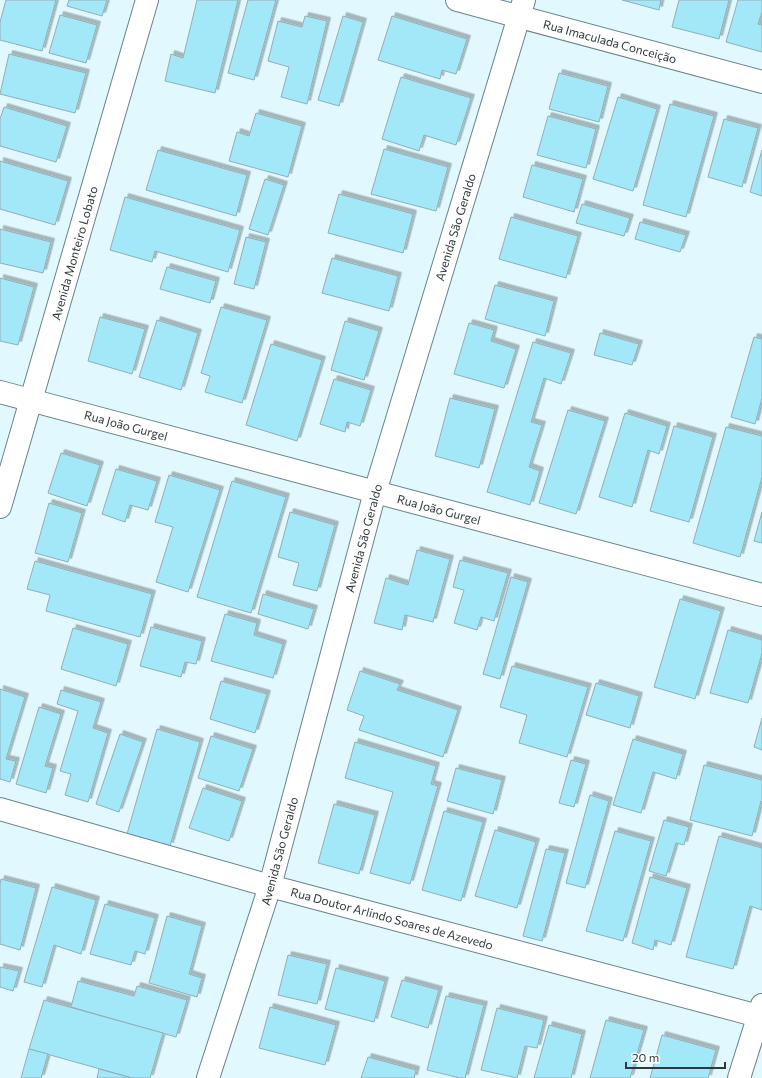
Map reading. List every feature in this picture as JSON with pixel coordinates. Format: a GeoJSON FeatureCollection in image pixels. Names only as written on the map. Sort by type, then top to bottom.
{"type":"FeatureCollection","features":[{"type":"Feature","properties":{"kind":"street","name":"Avenida Monteiro Lobato"},"geometry":{"type":"LineString","coordinates":[[0,507],[147,0]]}},
{"type":"Feature","properties":{"kind":"street","name":"Rua Imaculada Conceição"},"geometry":{"type":"LineString","coordinates":[[457,0],[521,8],[762,82]]}},
{"type":"Feature","properties":{"kind":"street","name":"Avenida São Geraldo"},"geometry":{"type":"LineString","coordinates":[[208,1078],[270,886],[375,492],[521,8]]}},
{"type":"Feature","properties":{"kind":"street","name":"Rua João Gurgel"},"geometry":{"type":"LineString","coordinates":[[0,392],[762,595]]}},
{"type":"Feature","properties":{"kind":"street","name":"Rua Doutor Arlindo Soares de Azevedo"},"geometry":{"type":"LineString","coordinates":[[0,809],[270,886],[761,1013]]}},
{"type":"Feature","properties":{"kind":"street"},"geometry":{"type":"LineString","coordinates":[[739,1078],[761,1013]]}},
{"type":"Feature","properties":{"kind":"building"},"geometry":{"type":"Polygon","coordinates":[[[6,0],[56,0],[42,51],[0,40],[0,22],[6,0]]]}},
{"type":"Feature","properties":{"kind":"building"},"geometry":{"type":"Polygon","coordinates":[[[69,0],[107,0],[102,16],[67,6],[69,0]]]}},
{"type":"Feature","properties":{"kind":"building"},"geometry":{"type":"Polygon","coordinates":[[[197,0],[238,0],[215,93],[165,81],[171,54],[183,58],[197,0]]]}},
{"type":"Feature","properties":{"kind":"building"},"geometry":{"type":"Polygon","coordinates":[[[248,0],[276,0],[254,80],[228,73],[248,0]]]}},
{"type":"Feature","properties":{"kind":"building"},"geometry":{"type":"Polygon","coordinates":[[[622,0],[661,0],[659,10],[622,0]]]}},
{"type":"Feature","properties":{"kind":"building"},"geometry":{"type":"Polygon","coordinates":[[[679,0],[729,0],[719,39],[672,27],[679,0]]]}},
{"type":"Feature","properties":{"kind":"building"},"geometry":{"type":"Polygon","coordinates":[[[738,0],[762,0],[762,12],[758,24],[762,25],[762,52],[726,42],[738,0]]]}},
{"type":"Feature","properties":{"kind":"building"},"geometry":{"type":"Polygon","coordinates":[[[60,15],[97,25],[86,63],[49,53],[60,15]]]}},
{"type":"Feature","properties":{"kind":"building"},"geometry":{"type":"Polygon","coordinates":[[[305,16],[327,21],[307,104],[281,97],[289,67],[268,61],[278,21],[302,27],[305,16]]]}},
{"type":"Feature","properties":{"kind":"building"},"geometry":{"type":"Polygon","coordinates":[[[343,16],[363,22],[339,106],[318,100],[343,16]]]}},
{"type":"Feature","properties":{"kind":"building"},"geometry":{"type":"Polygon","coordinates":[[[392,16],[467,39],[456,74],[442,70],[440,79],[378,60],[392,16]]]}},
{"type":"Feature","properties":{"kind":"building"},"geometry":{"type":"Polygon","coordinates":[[[9,54],[86,73],[75,113],[0,94],[9,54]]]}},
{"type":"Feature","properties":{"kind":"building"},"geometry":{"type":"Polygon","coordinates":[[[559,73],[608,86],[599,122],[549,109],[559,73]]]}},
{"type":"Feature","properties":{"kind":"building"},"geometry":{"type":"Polygon","coordinates":[[[401,77],[471,98],[456,145],[424,135],[419,151],[382,139],[401,77]]]}},
{"type":"Feature","properties":{"kind":"building"},"geometry":{"type":"Polygon","coordinates":[[[618,97],[657,109],[633,191],[593,179],[618,97]]]}},
{"type":"Feature","properties":{"kind":"building"},"geometry":{"type":"Polygon","coordinates":[[[670,104],[714,116],[686,217],[643,205],[670,104]]]}},
{"type":"Feature","properties":{"kind":"building"},"geometry":{"type":"Polygon","coordinates":[[[4,107],[67,126],[56,162],[0,146],[0,119],[4,107]]]}},
{"type":"Feature","properties":{"kind":"building"},"geometry":{"type":"Polygon","coordinates":[[[256,113],[302,126],[288,177],[229,161],[237,132],[249,136],[256,113]]]}},
{"type":"Feature","properties":{"kind":"building"},"geometry":{"type":"Polygon","coordinates":[[[548,116],[596,129],[586,168],[537,155],[548,116]]]}},
{"type":"Feature","properties":{"kind":"building"},"geometry":{"type":"Polygon","coordinates":[[[724,119],[758,128],[742,187],[708,177],[724,119]]]}},
{"type":"Feature","properties":{"kind":"building"},"geometry":{"type":"Polygon","coordinates":[[[384,149],[448,167],[436,211],[371,194],[384,149]]]}},
{"type":"Feature","properties":{"kind":"building"},"geometry":{"type":"Polygon","coordinates":[[[158,150],[247,175],[236,216],[146,190],[158,150]]]}},
{"type":"Feature","properties":{"kind":"building"},"geometry":{"type":"Polygon","coordinates":[[[762,150],[762,196],[750,192],[762,150]]]}},
{"type":"Feature","properties":{"kind":"building"},"geometry":{"type":"Polygon","coordinates":[[[0,161],[68,181],[55,225],[0,209],[0,161]]]}},
{"type":"Feature","properties":{"kind":"building"},"geometry":{"type":"Polygon","coordinates":[[[532,165],[583,179],[574,212],[523,197],[532,165]]]}},
{"type":"Feature","properties":{"kind":"building"},"geometry":{"type":"Polygon","coordinates":[[[265,179],[284,185],[268,235],[249,229],[265,179]]]}},
{"type":"Feature","properties":{"kind":"building"},"geometry":{"type":"Polygon","coordinates":[[[339,194],[413,214],[403,253],[328,233],[339,194]]]}},
{"type":"Feature","properties":{"kind":"building"},"geometry":{"type":"Polygon","coordinates":[[[125,197],[240,230],[228,272],[155,251],[152,262],[110,250],[125,197]]]}},
{"type":"Feature","properties":{"kind":"building"},"geometry":{"type":"Polygon","coordinates":[[[582,204],[630,218],[624,236],[576,223],[582,204]]]}},
{"type":"Feature","properties":{"kind":"building"},"geometry":{"type":"Polygon","coordinates":[[[511,217],[578,236],[566,278],[499,259],[511,217]]]}},
{"type":"Feature","properties":{"kind":"building"},"geometry":{"type":"Polygon","coordinates":[[[640,222],[686,235],[680,252],[635,239],[640,222]]]}},
{"type":"Feature","properties":{"kind":"building"},"geometry":{"type":"Polygon","coordinates":[[[0,229],[51,242],[43,273],[0,263],[0,229]]]}},
{"type":"Feature","properties":{"kind":"building"},"geometry":{"type":"Polygon","coordinates":[[[246,237],[266,242],[254,289],[234,284],[246,237]]]}},
{"type":"Feature","properties":{"kind":"building"},"geometry":{"type":"Polygon","coordinates":[[[332,258],[398,276],[389,311],[322,293],[332,258]]]}},
{"type":"Feature","properties":{"kind":"building"},"geometry":{"type":"Polygon","coordinates":[[[167,267],[216,281],[210,303],[160,289],[167,267]]]}},
{"type":"Feature","properties":{"kind":"building"},"geometry":{"type":"Polygon","coordinates":[[[0,278],[34,287],[18,345],[0,341],[0,278]]]}},
{"type":"Feature","properties":{"kind":"building"},"geometry":{"type":"Polygon","coordinates":[[[495,285],[554,301],[545,336],[485,319],[495,285]]]}},
{"type":"Feature","properties":{"kind":"building"},"geometry":{"type":"Polygon","coordinates":[[[221,307],[267,320],[242,403],[205,392],[210,376],[201,373],[221,307]]]}},
{"type":"Feature","properties":{"kind":"building"},"geometry":{"type":"Polygon","coordinates":[[[100,317],[145,329],[132,374],[88,361],[100,317]]]}},
{"type":"Feature","properties":{"kind":"building"},"geometry":{"type":"Polygon","coordinates":[[[157,320],[198,333],[181,390],[139,377],[157,320]]]}},
{"type":"Feature","properties":{"kind":"building"},"geometry":{"type":"Polygon","coordinates":[[[345,321],[379,331],[364,380],[331,370],[345,321]]]}},
{"type":"Feature","properties":{"kind":"building"},"geometry":{"type":"Polygon","coordinates":[[[469,323],[494,330],[491,341],[516,349],[504,388],[454,374],[469,323]]]}},
{"type":"Feature","properties":{"kind":"building"},"geometry":{"type":"Polygon","coordinates":[[[600,333],[639,344],[632,365],[594,355],[600,333]]]}},
{"type":"Feature","properties":{"kind":"building"},"geometry":{"type":"Polygon","coordinates":[[[754,337],[762,339],[762,398],[755,424],[731,417],[754,337]]]}},
{"type":"Feature","properties":{"kind":"building"},"geometry":{"type":"Polygon","coordinates":[[[533,342],[571,353],[561,384],[544,378],[531,422],[542,425],[529,467],[540,471],[530,505],[487,492],[533,342]]]}},
{"type":"Feature","properties":{"kind":"building"},"geometry":{"type":"Polygon","coordinates":[[[271,344],[322,360],[297,441],[246,425],[271,344]]]}},
{"type":"Feature","properties":{"kind":"building"},"geometry":{"type":"Polygon","coordinates":[[[334,379],[371,390],[360,426],[347,422],[345,432],[320,424],[334,379]]]}},
{"type":"Feature","properties":{"kind":"building"},"geometry":{"type":"Polygon","coordinates":[[[450,398],[495,409],[479,468],[435,456],[450,398]]]}},
{"type":"Feature","properties":{"kind":"building"},"geometry":{"type":"Polygon","coordinates":[[[568,410],[605,421],[576,514],[539,503],[568,410]]]}},
{"type":"Feature","properties":{"kind":"building"},"geometry":{"type":"Polygon","coordinates":[[[625,413],[667,426],[659,454],[648,450],[632,507],[599,497],[625,413]]]}},
{"type":"Feature","properties":{"kind":"building"},"geometry":{"type":"Polygon","coordinates":[[[674,426],[713,437],[689,522],[650,511],[674,426]]]}},
{"type":"Feature","properties":{"kind":"building"},"geometry":{"type":"Polygon","coordinates":[[[726,427],[762,436],[762,477],[740,557],[693,543],[726,427]]]}},
{"type":"Feature","properties":{"kind":"building"},"geometry":{"type":"Polygon","coordinates":[[[61,453],[100,465],[87,506],[48,493],[61,453]]]}},
{"type":"Feature","properties":{"kind":"building"},"geometry":{"type":"Polygon","coordinates":[[[116,469],[157,481],[148,510],[130,505],[125,522],[102,514],[116,469]]]}},
{"type":"Feature","properties":{"kind":"building"},"geometry":{"type":"Polygon","coordinates":[[[169,475],[220,490],[188,592],[156,582],[173,527],[155,522],[169,475]]]}},
{"type":"Feature","properties":{"kind":"building"},"geometry":{"type":"Polygon","coordinates":[[[232,481],[286,497],[251,613],[197,597],[232,481]]]}},
{"type":"Feature","properties":{"kind":"building"},"geometry":{"type":"Polygon","coordinates":[[[49,503],[82,513],[68,562],[35,553],[49,503]]]}},
{"type":"Feature","properties":{"kind":"building"},"geometry":{"type":"Polygon","coordinates":[[[290,512],[335,525],[317,591],[293,585],[299,563],[278,557],[290,512]]]}},
{"type":"Feature","properties":{"kind":"building"},"geometry":{"type":"Polygon","coordinates":[[[762,512],[762,543],[754,541],[762,512]]]}},
{"type":"Feature","properties":{"kind":"building"},"geometry":{"type":"Polygon","coordinates":[[[417,550],[450,559],[433,622],[405,615],[402,630],[374,623],[386,578],[408,585],[417,550]]]}},
{"type":"Feature","properties":{"kind":"building"},"geometry":{"type":"Polygon","coordinates":[[[460,560],[508,573],[494,621],[481,617],[477,630],[454,623],[464,590],[453,587],[460,560]]]}},
{"type":"Feature","properties":{"kind":"building"},"geometry":{"type":"Polygon","coordinates":[[[35,561],[152,594],[140,637],[46,611],[50,595],[27,589],[35,561]]]}},
{"type":"Feature","properties":{"kind":"building"},"geometry":{"type":"Polygon","coordinates":[[[511,577],[528,582],[500,679],[483,674],[511,577]]]}},
{"type":"Feature","properties":{"kind":"building"},"geometry":{"type":"Polygon","coordinates":[[[263,594],[314,609],[308,629],[258,614],[263,594]]]}},
{"type":"Feature","properties":{"kind":"building"},"geometry":{"type":"Polygon","coordinates":[[[680,599],[721,611],[695,699],[654,687],[680,599]]]}},
{"type":"Feature","properties":{"kind":"building"},"geometry":{"type":"Polygon","coordinates":[[[225,614],[257,623],[254,635],[283,644],[273,678],[211,661],[225,614]]]}},
{"type":"Feature","properties":{"kind":"building"},"geometry":{"type":"Polygon","coordinates":[[[151,627],[202,641],[196,664],[185,662],[181,677],[140,666],[151,627]]]}},
{"type":"Feature","properties":{"kind":"building"},"geometry":{"type":"Polygon","coordinates":[[[73,628],[128,644],[116,686],[61,669],[73,628]]]}},
{"type":"Feature","properties":{"kind":"building"},"geometry":{"type":"Polygon","coordinates":[[[728,630],[762,640],[762,653],[748,703],[710,693],[728,630]]]}},
{"type":"Feature","properties":{"kind":"building"},"geometry":{"type":"Polygon","coordinates":[[[512,666],[588,687],[567,757],[519,743],[527,715],[500,707],[512,666]]]}},
{"type":"Feature","properties":{"kind":"building"},"geometry":{"type":"Polygon","coordinates":[[[360,671],[400,684],[397,690],[458,710],[443,757],[359,730],[364,716],[347,710],[360,671]]]}},
{"type":"Feature","properties":{"kind":"building"},"geometry":{"type":"Polygon","coordinates":[[[221,681],[267,694],[255,733],[210,719],[221,681]]]}},
{"type":"Feature","properties":{"kind":"building"},"geometry":{"type":"Polygon","coordinates":[[[596,683],[639,696],[630,728],[586,715],[596,683]]]}},
{"type":"Feature","properties":{"kind":"building"},"geometry":{"type":"Polygon","coordinates":[[[0,689],[25,697],[6,759],[16,761],[10,782],[0,779],[0,689]]]}},
{"type":"Feature","properties":{"kind":"building"},"geometry":{"type":"Polygon","coordinates":[[[61,690],[101,702],[93,728],[108,733],[88,802],[65,795],[71,774],[60,771],[78,711],[57,704],[61,690]]]}},
{"type":"Feature","properties":{"kind":"building"},"geometry":{"type":"Polygon","coordinates":[[[39,707],[61,714],[45,766],[53,768],[46,793],[16,784],[39,707]]]}},
{"type":"Feature","properties":{"kind":"building"},"geometry":{"type":"Polygon","coordinates":[[[762,718],[762,750],[754,747],[762,718]]]}},
{"type":"Feature","properties":{"kind":"building"},"geometry":{"type":"Polygon","coordinates":[[[157,729],[200,742],[170,846],[127,834],[157,729]]]}},
{"type":"Feature","properties":{"kind":"building"},"geometry":{"type":"Polygon","coordinates":[[[120,734],[143,742],[119,812],[96,804],[120,734]]]}},
{"type":"Feature","properties":{"kind":"building"},"geometry":{"type":"Polygon","coordinates":[[[211,736],[253,749],[239,791],[198,778],[211,736]]]}},
{"type":"Feature","properties":{"kind":"building"},"geometry":{"type":"Polygon","coordinates":[[[633,739],[683,754],[676,779],[653,772],[641,813],[613,805],[633,739]]]}},
{"type":"Feature","properties":{"kind":"building"},"geometry":{"type":"Polygon","coordinates":[[[355,742],[436,766],[431,784],[438,786],[410,884],[370,873],[393,792],[345,778],[355,742]]]}},
{"type":"Feature","properties":{"kind":"building"},"geometry":{"type":"Polygon","coordinates":[[[571,760],[586,764],[574,807],[559,803],[571,760]]]}},
{"type":"Feature","properties":{"kind":"building"},"geometry":{"type":"Polygon","coordinates":[[[704,765],[762,780],[762,802],[761,801],[752,836],[690,820],[704,765]]]}},
{"type":"Feature","properties":{"kind":"building"},"geometry":{"type":"Polygon","coordinates":[[[456,768],[502,780],[493,814],[447,801],[456,768]]]}},
{"type":"Feature","properties":{"kind":"building"},"geometry":{"type":"Polygon","coordinates":[[[203,788],[242,801],[229,841],[189,828],[203,788]]]}},
{"type":"Feature","properties":{"kind":"building"},"geometry":{"type":"Polygon","coordinates":[[[590,795],[609,801],[585,888],[566,883],[590,795]]]}},
{"type":"Feature","properties":{"kind":"building"},"geometry":{"type":"Polygon","coordinates":[[[334,804],[375,815],[359,874],[318,863],[334,804]]]}},
{"type":"Feature","properties":{"kind":"building"},"geometry":{"type":"Polygon","coordinates":[[[444,811],[483,822],[461,901],[422,890],[444,811]]]}},
{"type":"Feature","properties":{"kind":"building"},"geometry":{"type":"Polygon","coordinates":[[[664,820],[689,827],[684,845],[676,843],[666,876],[649,871],[664,820]]]}},
{"type":"Feature","properties":{"kind":"building"},"geometry":{"type":"Polygon","coordinates":[[[495,830],[536,842],[517,908],[475,896],[495,830]]]}},
{"type":"Feature","properties":{"kind":"building"},"geometry":{"type":"Polygon","coordinates":[[[615,831],[651,841],[623,941],[586,931],[615,831]]]}},
{"type":"Feature","properties":{"kind":"building"},"geometry":{"type":"Polygon","coordinates":[[[719,836],[762,848],[762,910],[750,906],[733,969],[686,957],[719,836]]]}},
{"type":"Feature","properties":{"kind":"building"},"geometry":{"type":"Polygon","coordinates":[[[546,849],[565,853],[542,941],[523,936],[546,849]]]}},
{"type":"Feature","properties":{"kind":"building"},"geometry":{"type":"Polygon","coordinates":[[[650,877],[687,888],[671,945],[655,940],[653,950],[632,943],[650,877]]]}},
{"type":"Feature","properties":{"kind":"building"},"geometry":{"type":"Polygon","coordinates":[[[1,879],[36,888],[20,950],[0,944],[1,879]]]}},
{"type":"Feature","properties":{"kind":"building"},"geometry":{"type":"Polygon","coordinates":[[[52,887],[96,900],[81,954],[54,945],[42,987],[24,982],[52,887]]]}},
{"type":"Feature","properties":{"kind":"building"},"geometry":{"type":"Polygon","coordinates":[[[105,904],[155,918],[145,954],[135,951],[131,965],[90,954],[105,904]]]}},
{"type":"Feature","properties":{"kind":"building"},"geometry":{"type":"Polygon","coordinates":[[[167,916],[202,926],[189,974],[202,978],[197,997],[149,983],[167,916]]]}},
{"type":"Feature","properties":{"kind":"building"},"geometry":{"type":"Polygon","coordinates":[[[288,955],[327,964],[317,1004],[278,995],[288,955]]]}},
{"type":"Feature","properties":{"kind":"building"},"geometry":{"type":"Polygon","coordinates":[[[0,967],[19,971],[13,991],[0,987],[0,967]]]}},
{"type":"Feature","properties":{"kind":"building"},"geometry":{"type":"Polygon","coordinates":[[[336,968],[385,981],[374,1022],[325,1009],[336,968]]]}},
{"type":"Feature","properties":{"kind":"building"},"geometry":{"type":"Polygon","coordinates":[[[402,980],[439,990],[428,1028],[391,1017],[402,980]]]}},
{"type":"Feature","properties":{"kind":"building"},"geometry":{"type":"Polygon","coordinates":[[[78,981],[134,996],[137,986],[187,1000],[176,1037],[71,1007],[78,981]]]}},
{"type":"Feature","properties":{"kind":"building"},"geometry":{"type":"Polygon","coordinates":[[[446,996],[484,1005],[465,1078],[427,1070],[446,996]]]}},
{"type":"Feature","properties":{"kind":"building"},"geometry":{"type":"Polygon","coordinates":[[[44,1000],[163,1033],[150,1078],[132,1078],[29,1049],[44,1000]]]}},
{"type":"Feature","properties":{"kind":"building"},"geometry":{"type":"Polygon","coordinates":[[[270,1007],[336,1025],[325,1065],[259,1048],[270,1007]]]}},
{"type":"Feature","properties":{"kind":"building"},"geometry":{"type":"Polygon","coordinates":[[[497,1008],[544,1020],[537,1048],[525,1046],[517,1078],[481,1070],[497,1008]]]}},
{"type":"Feature","properties":{"kind":"building"},"geometry":{"type":"Polygon","coordinates":[[[606,1020],[644,1030],[630,1078],[590,1078],[606,1020]]]}},
{"type":"Feature","properties":{"kind":"building"},"geometry":{"type":"Polygon","coordinates":[[[549,1025],[582,1034],[571,1078],[534,1078],[549,1025]]]}},
{"type":"Feature","properties":{"kind":"building"},"geometry":{"type":"Polygon","coordinates":[[[662,1035],[716,1050],[708,1078],[650,1078],[662,1035]]]}},
{"type":"Feature","properties":{"kind":"building"},"geometry":{"type":"Polygon","coordinates":[[[29,1049],[48,1054],[41,1078],[21,1078],[29,1049]]]}},
{"type":"Feature","properties":{"kind":"building"},"geometry":{"type":"Polygon","coordinates":[[[368,1057],[416,1070],[414,1078],[361,1078],[368,1057]]]}},
{"type":"Feature","properties":{"kind":"building"},"geometry":{"type":"Polygon","coordinates":[[[99,1069],[132,1078],[97,1078],[99,1069]]]}}]}
